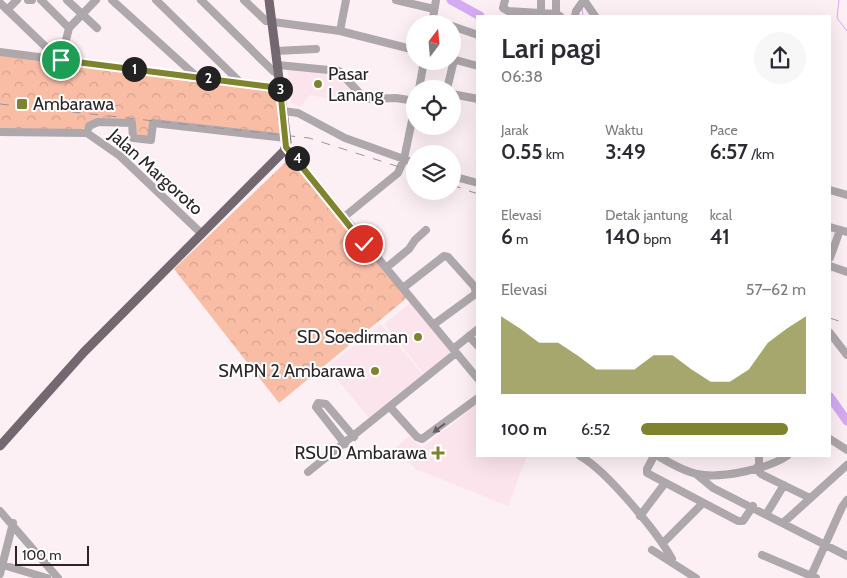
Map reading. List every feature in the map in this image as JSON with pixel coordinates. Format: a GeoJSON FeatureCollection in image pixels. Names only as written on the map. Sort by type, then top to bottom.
{"type":"FeatureCollection","features":[{"type":"Feature","properties":{"kind":"main road"},"geometry":{"type":"LineString","coordinates":[[0,446],[84,352],[281,154],[286,139],[269,0]]}},
{"type":"Feature","properties":{"kind":"street"},"geometry":{"type":"LineString","coordinates":[[7,10],[17,0]]}},
{"type":"Feature","properties":{"kind":"street"},"geometry":{"type":"LineString","coordinates":[[40,0],[69,28]]}},
{"type":"Feature","properties":{"kind":"street"},"geometry":{"type":"LineString","coordinates":[[67,0],[97,28]]}},
{"type":"Feature","properties":{"kind":"street"},"geometry":{"type":"LineString","coordinates":[[61,60],[69,28],[96,0]]}},
{"type":"Feature","properties":{"kind":"street"},"geometry":{"type":"LineString","coordinates":[[112,0],[198,77]]}},
{"type":"Feature","properties":{"kind":"street"},"geometry":{"type":"LineString","coordinates":[[156,0],[242,84]]}},
{"type":"Feature","properties":{"kind":"street"},"geometry":{"type":"LineString","coordinates":[[201,0],[278,70],[341,72],[365,99],[406,100]]}},
{"type":"Feature","properties":{"kind":"street"},"geometry":{"type":"LineString","coordinates":[[244,0],[266,21],[340,31],[406,48]]}},
{"type":"Feature","properties":{"kind":"street"},"geometry":{"type":"LineString","coordinates":[[340,31],[346,0]]}},
{"type":"Feature","properties":{"kind":"street"},"geometry":{"type":"LineString","coordinates":[[396,0],[435,5]]}},
{"type":"Feature","properties":{"kind":"street"},"geometry":{"type":"LineString","coordinates":[[505,0],[504,10],[538,15],[558,15],[556,0]]}},
{"type":"Feature","properties":{"kind":"street"},"geometry":{"type":"LineString","coordinates":[[538,15],[541,0]]}},
{"type":"Feature","properties":{"kind":"street"},"geometry":{"type":"LineString","coordinates":[[575,15],[576,11],[587,2],[594,15]]}},
{"type":"Feature","properties":{"kind":"street"},"geometry":{"type":"LineString","coordinates":[[0,3],[49,49],[48,58]]}},
{"type":"Feature","properties":{"kind":"street"},"geometry":{"type":"LineString","coordinates":[[461,29],[476,34]]}},
{"type":"Feature","properties":{"kind":"street"},"geometry":{"type":"LineString","coordinates":[[276,51],[316,49]]}},
{"type":"Feature","properties":{"kind":"street"},"geometry":{"type":"LineString","coordinates":[[0,52],[280,88]]}},
{"type":"Feature","properties":{"kind":"street"},"geometry":{"type":"LineString","coordinates":[[461,61],[476,65]]}},
{"type":"Feature","properties":{"kind":"street"},"geometry":{"type":"LineString","coordinates":[[461,96],[476,99]]}},
{"type":"Feature","properties":{"kind":"street"},"geometry":{"type":"LineString","coordinates":[[283,111],[298,113],[345,138],[404,159]]}},
{"type":"Feature","properties":{"kind":"street"},"geometry":{"type":"LineString","coordinates":[[87,133],[89,126],[98,122],[132,123],[132,138],[151,140],[153,123],[286,139],[344,217],[476,377]]}},
{"type":"Feature","properties":{"kind":"street","name":"Jalan Margoroto"},"geometry":{"type":"LineString","coordinates":[[0,132],[87,133],[120,156],[202,234]]}},
{"type":"Feature","properties":{"kind":"street"},"geometry":{"type":"LineString","coordinates":[[344,217],[398,173],[404,159],[409,135]]}},
{"type":"Feature","properties":{"kind":"street"},"geometry":{"type":"LineString","coordinates":[[461,178],[476,182]]}},
{"type":"Feature","properties":{"kind":"street"},"geometry":{"type":"LineString","coordinates":[[831,190],[847,195]]}},
{"type":"Feature","properties":{"kind":"street"},"geometry":{"type":"LineString","coordinates":[[831,227],[844,231],[831,256]]}},
{"type":"Feature","properties":{"kind":"street"},"geometry":{"type":"LineString","coordinates":[[386,268],[426,230]]}},
{"type":"Feature","properties":{"kind":"street"},"geometry":{"type":"LineString","coordinates":[[402,288],[444,256],[448,257],[474,286],[476,289],[474,295],[434,326]]}},
{"type":"Feature","properties":{"kind":"street"},"geometry":{"type":"LineString","coordinates":[[831,266],[847,272]]}},
{"type":"Feature","properties":{"kind":"street"},"geometry":{"type":"LineString","coordinates":[[308,472],[390,407],[476,331]]}},
{"type":"Feature","properties":{"kind":"street"},"geometry":{"type":"LineString","coordinates":[[831,334],[847,355]]}},
{"type":"Feature","properties":{"kind":"street"},"geometry":{"type":"LineString","coordinates":[[469,336],[476,344]]}},
{"type":"Feature","properties":{"kind":"street"},"geometry":{"type":"LineString","coordinates":[[390,407],[417,437],[422,440],[476,400]]}},
{"type":"Feature","properties":{"kind":"street"},"geometry":{"type":"LineString","coordinates":[[345,444],[316,407],[318,403],[326,404],[354,437]]}},
{"type":"Feature","properties":{"kind":"street"},"geometry":{"type":"LineString","coordinates":[[831,440],[847,450]]}},
{"type":"Feature","properties":{"kind":"street"},"geometry":{"type":"LineString","coordinates":[[581,457],[600,470],[663,543],[672,559]]}},
{"type":"Feature","properties":{"kind":"street"},"geometry":{"type":"LineString","coordinates":[[655,457],[646,471],[703,503],[740,521],[753,506]]}},
{"type":"Feature","properties":{"kind":"street"},"geometry":{"type":"LineString","coordinates":[[658,457],[696,474],[713,488],[753,506],[847,556]]}},
{"type":"Feature","properties":{"kind":"street"},"geometry":{"type":"LineString","coordinates":[[759,457],[757,468],[761,474],[810,498]]}},
{"type":"Feature","properties":{"kind":"street"},"geometry":{"type":"LineString","coordinates":[[696,474],[721,474],[757,468],[778,462],[786,457]]}},
{"type":"Feature","properties":{"kind":"street"},"geometry":{"type":"LineString","coordinates":[[783,523],[847,465]]}},
{"type":"Feature","properties":{"kind":"street"},"geometry":{"type":"LineString","coordinates":[[640,516],[665,483]]}},
{"type":"Feature","properties":{"kind":"street"},"geometry":{"type":"LineString","coordinates":[[767,514],[784,485]]}},
{"type":"Feature","properties":{"kind":"street"},"geometry":{"type":"LineString","coordinates":[[762,555],[814,577],[824,545],[847,500]]}},
{"type":"Feature","properties":{"kind":"street"},"geometry":{"type":"LineString","coordinates":[[663,543],[703,503]]}},
{"type":"Feature","properties":{"kind":"street"},"geometry":{"type":"LineString","coordinates":[[0,511],[13,523],[58,578]]}},
{"type":"Feature","properties":{"kind":"street"},"geometry":{"type":"LineString","coordinates":[[0,574],[13,523]]}},
{"type":"Feature","properties":{"kind":"street"},"geometry":{"type":"LineString","coordinates":[[652,550],[696,578]]}},
{"type":"Feature","properties":{"kind":"street"},"geometry":{"type":"LineString","coordinates":[[3,565],[48,578]]}},
{"type":"Feature","properties":{"kind":"shaded area","name":"Pasar Lanang"},"geometry":{"type":"Polygon","coordinates":[[[287,67],[339,73],[359,101],[344,102],[310,95],[300,107],[291,103],[287,67]]]}},
{"type":"Feature","properties":{"kind":"shaded area","name":"SD Soedirman"},"geometry":{"type":"Polygon","coordinates":[[[411,302],[453,351],[424,374],[384,324],[411,302]]]}},
{"type":"Feature","properties":{"kind":"shaded area","name":"SMPN 2 Ambarawa"},"geometry":{"type":"Polygon","coordinates":[[[381,324],[423,375],[369,418],[327,367],[381,324]]]}},
{"type":"Feature","properties":{"kind":"shaded area","name":"RSUD Ambarawa"},"geometry":{"type":"Polygon","coordinates":[[[476,405],[476,457],[527,457],[508,506],[416,469],[394,449],[409,436],[422,448],[476,405]]]}},
{"type":"Feature","properties":{"kind":"green space"},"geometry":{"type":"Polygon","coordinates":[[[0,55],[275,92],[282,135],[152,121],[150,139],[133,137],[133,121],[96,119],[81,130],[0,130],[0,55]]]}},
{"type":"Feature","properties":{"kind":"green space"},"geometry":{"type":"Polygon","coordinates":[[[292,156],[408,297],[279,403],[174,269],[292,156]]]}},
{"type":"Feature","properties":{"kind":"waterway"},"geometry":{"type":"LineString","coordinates":[[451,0],[478,15]]}},
{"type":"Feature","properties":{"kind":"waterway"},"geometry":{"type":"LineString","coordinates":[[839,0],[837,18],[847,31]]}},
{"type":"Feature","properties":{"kind":"waterway"},"geometry":{"type":"LineString","coordinates":[[582,8],[583,15]]}},
{"type":"Feature","properties":{"kind":"waterway"},"geometry":{"type":"LineString","coordinates":[[831,398],[847,421]]}},
{"type":"Feature","properties":{"kind":"railway"},"geometry":{"type":"LineString","coordinates":[[0,104],[309,138],[406,169]]}},
{"type":"Feature","properties":{"kind":"railway"},"geometry":{"type":"LineString","coordinates":[[461,188],[476,193]]}},
{"type":"Feature","properties":{"kind":"railway"},"geometry":{"type":"LineString","coordinates":[[831,318],[847,324]]}},
{"type":"Feature","properties":{"kind":"place","name":"Pasar Lanang"},"geometry":{"type":"Point","coordinates":[318,84]}},
{"type":"Feature","properties":{"kind":"place","name":"Ambarawa"},"geometry":{"type":"Point","coordinates":[22,104]}},
{"type":"Feature","properties":{"kind":"place","name":"SD Soedirman"},"geometry":{"type":"Point","coordinates":[418,337]}},
{"type":"Feature","properties":{"kind":"place","name":"SMPN 2 Ambarawa"},"geometry":{"type":"Point","coordinates":[375,371]}},
{"type":"Feature","properties":{"kind":"place","name":"RSUD Ambarawa"},"geometry":{"type":"Point","coordinates":[438,453]}},
{"type":"Feature","properties":{"kind":"route"},"geometry":{"type":"LineString","coordinates":[[61,60],[280,88],[286,147],[318,184],[364,244]]}}]}
